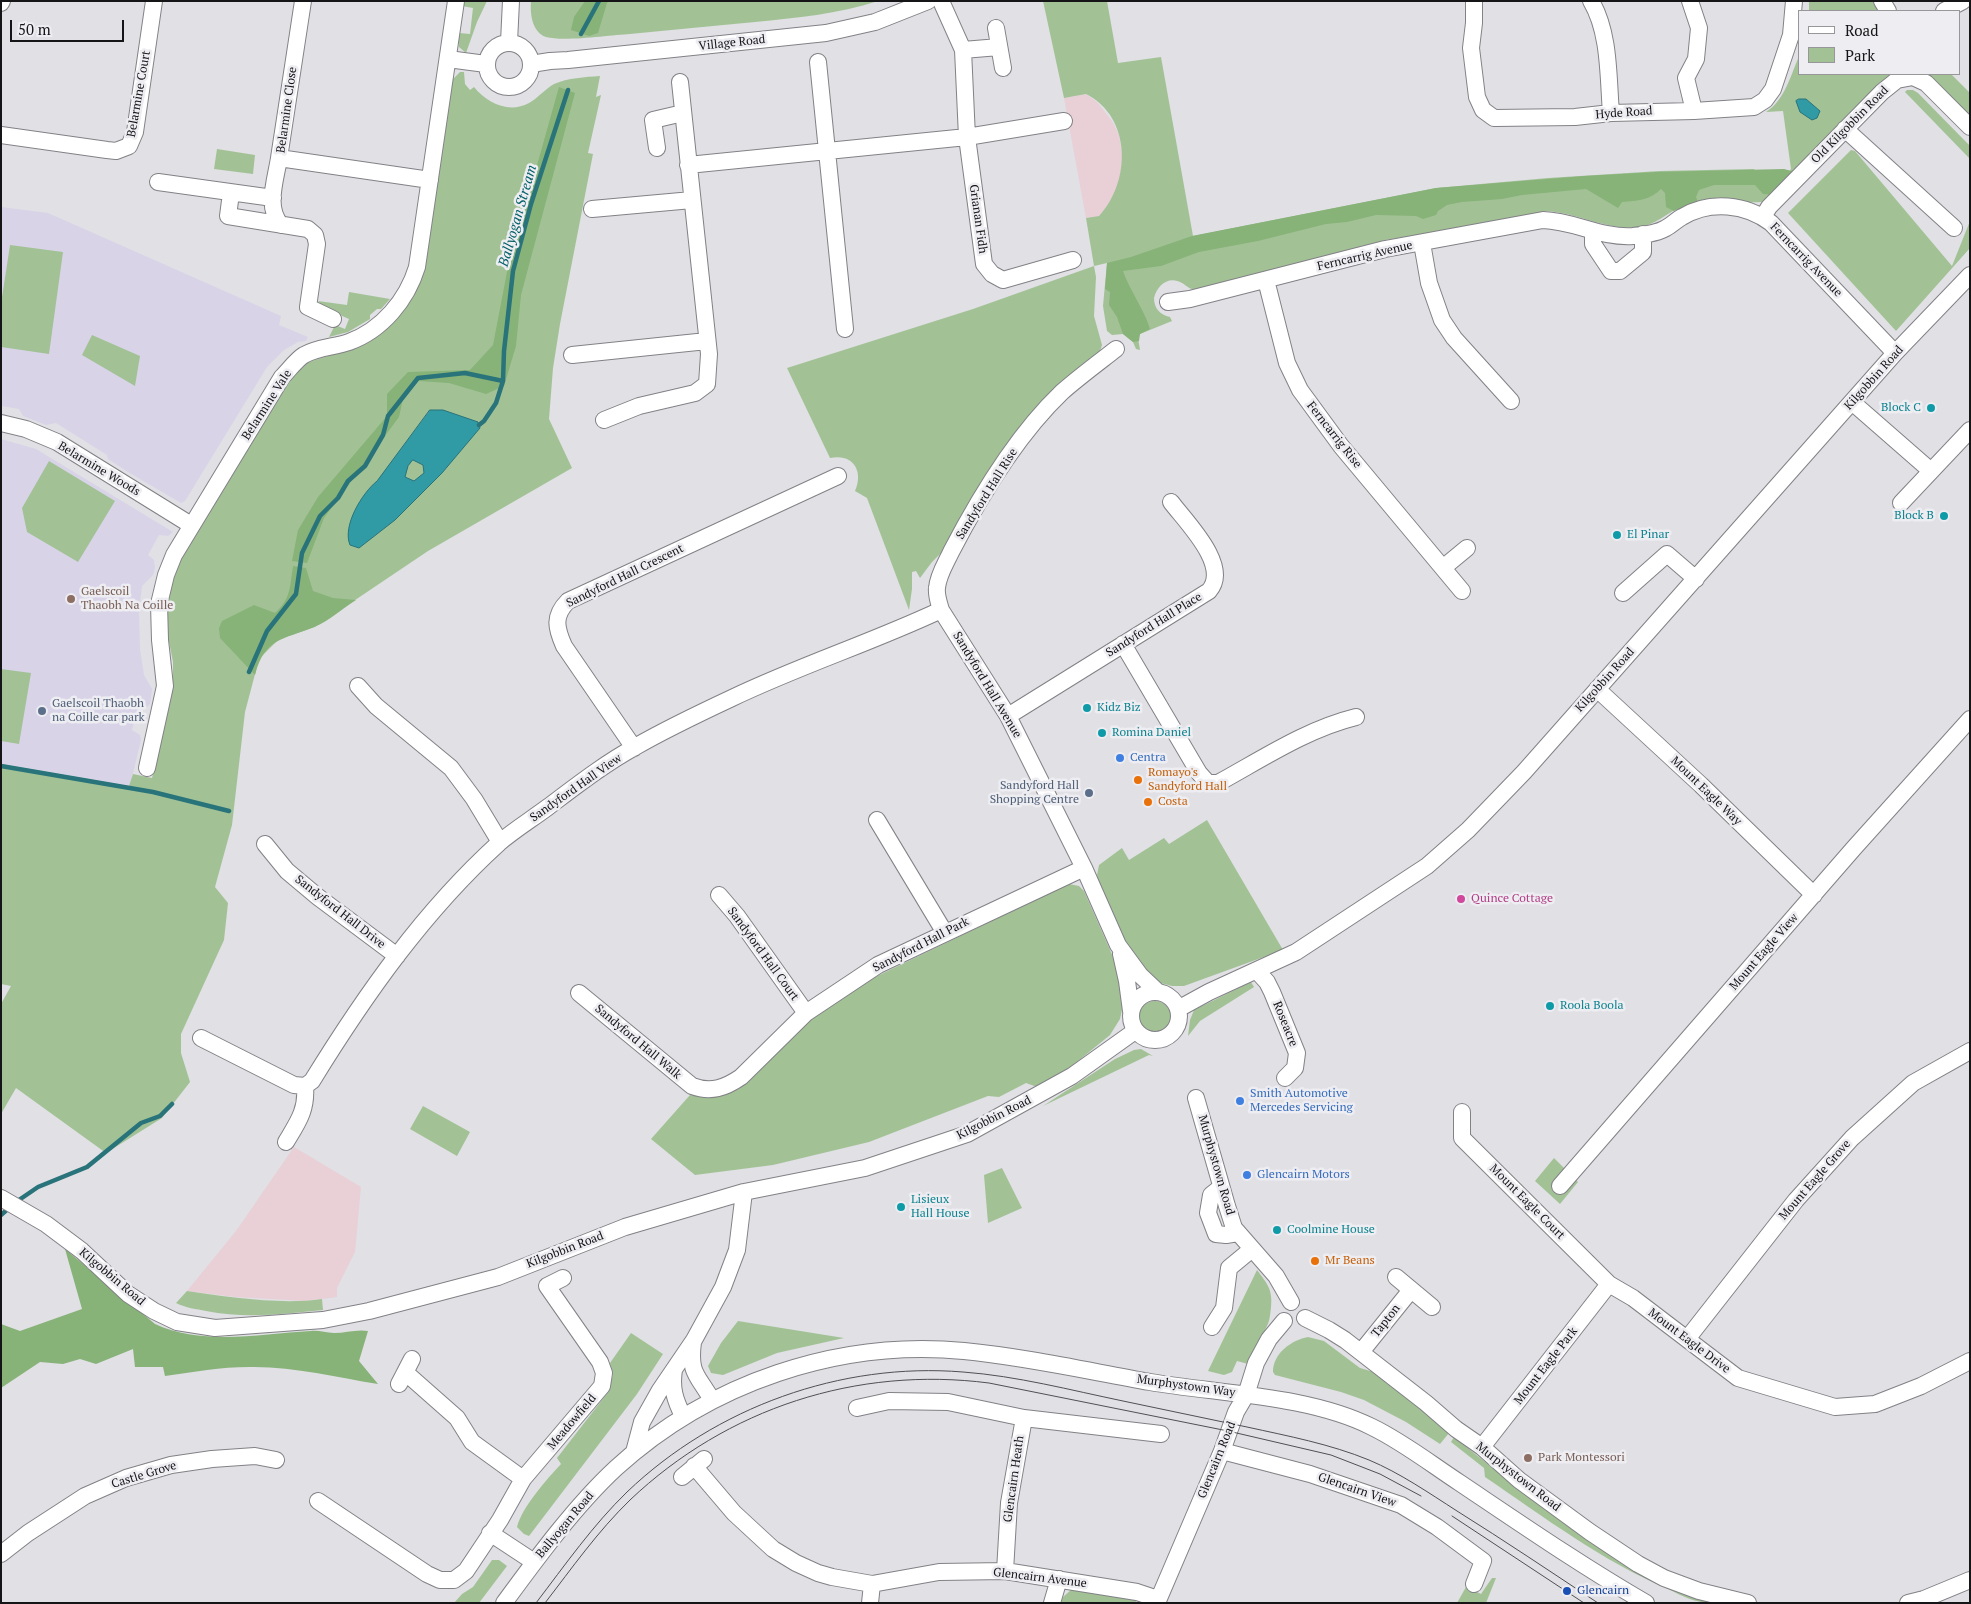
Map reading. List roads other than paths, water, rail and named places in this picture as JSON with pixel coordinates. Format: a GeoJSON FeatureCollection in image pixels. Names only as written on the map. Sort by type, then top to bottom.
{"type":"FeatureCollection","features":[{"type":"Feature","properties":{"kind":"street","name":"Belarmine Court"},"geometry":{"type":"LineString","coordinates":[[1,135],[116,151],[128,146],[135,132],[154,1]]}},
{"type":"Feature","properties":{"kind":"street","name":"Belarmine Close"},"geometry":{"type":"LineString","coordinates":[[303,1],[279,158],[430,180]]}},
{"type":"Feature","properties":{"kind":"street","name":"Belarmine Vale"},"geometry":{"type":"LineString","coordinates":[[147,768],[165,686],[158,618],[162,590],[174,555],[282,377],[304,356],[358,339],[384,321],[406,295],[417,268],[456,1]]}},
{"type":"Feature","properties":{"kind":"street"},"geometry":{"type":"LineString","coordinates":[[509,42],[512,1]]}},
{"type":"Feature","properties":{"kind":"street","name":"Village Road"},"geometry":{"type":"LineString","coordinates":[[531,64],[826,33],[876,22],[928,1]]}},
{"type":"Feature","properties":{"kind":"street","name":"Grianan Fidh"},"geometry":{"type":"LineString","coordinates":[[941,1],[963,50],[967,137],[984,264],[992,274],[1003,280],[1073,260]]}},
{"type":"Feature","properties":{"kind":"street","name":"Hyde Road"},"geometry":{"type":"LineString","coordinates":[[1474,1],[1471,48],[1478,97],[1483,110],[1494,118],[1575,117],[1611,113],[1754,107],[1765,100],[1773,89],[1791,35],[1794,1]]}},
{"type":"Feature","properties":{"kind":"street"},"geometry":{"type":"LineString","coordinates":[[1591,1],[1600,16],[1611,113]]}},
{"type":"Feature","properties":{"kind":"street"},"geometry":{"type":"LineString","coordinates":[[1690,1],[1699,28],[1696,59],[1686,78],[1694,111]]}},
{"type":"Feature","properties":{"kind":"street"},"geometry":{"type":"LineString","coordinates":[[1946,10],[1963,1]]}},
{"type":"Feature","properties":{"kind":"street"},"geometry":{"type":"LineString","coordinates":[[996,28],[1004,68]]}},
{"type":"Feature","properties":{"kind":"street"},"geometry":{"type":"LineString","coordinates":[[509,42],[522,46],[527,51],[531,64],[527,77],[523,82],[511,87],[504,87],[492,80],[488,74],[486,64],[492,49],[502,43],[509,42]]}},
{"type":"Feature","properties":{"kind":"street"},"geometry":{"type":"LineString","coordinates":[[963,50],[999,47]]}},
{"type":"Feature","properties":{"kind":"street"},"geometry":{"type":"LineString","coordinates":[[448,59],[486,64]]}},
{"type":"Feature","properties":{"kind":"street"},"geometry":{"type":"LineString","coordinates":[[818,62],[845,329]]}},
{"type":"Feature","properties":{"kind":"street","name":"Old Kilgobbin Road"},"geometry":{"type":"LineString","coordinates":[[1763,217],[1769,207],[1845,128],[1897,80],[1912,77],[1926,83],[1970,127]]}},
{"type":"Feature","properties":{"kind":"street"},"geometry":{"type":"LineString","coordinates":[[604,420],[639,406],[695,393],[706,384],[707,341],[680,82]]}},
{"type":"Feature","properties":{"kind":"street"},"geometry":{"type":"LineString","coordinates":[[657,148],[653,120],[683,113]]}},
{"type":"Feature","properties":{"kind":"street"},"geometry":{"type":"LineString","coordinates":[[688,165],[967,137],[1064,121]]}},
{"type":"Feature","properties":{"kind":"street"},"geometry":{"type":"LineString","coordinates":[[1845,128],[1954,228]]}},
{"type":"Feature","properties":{"kind":"street"},"geometry":{"type":"LineString","coordinates":[[279,158],[272,208],[275,218],[281,225]]}},
{"type":"Feature","properties":{"kind":"street"},"geometry":{"type":"LineString","coordinates":[[158,182],[273,198]]}},
{"type":"Feature","properties":{"kind":"street"},"geometry":{"type":"LineString","coordinates":[[231,193],[228,216],[308,229],[314,235],[317,244],[308,307],[333,319]]}},
{"type":"Feature","properties":{"kind":"street"},"geometry":{"type":"LineString","coordinates":[[592,210],[692,200]]}},
{"type":"Feature","properties":{"kind":"street","name":"Ferncarrig Avenue"},"geometry":{"type":"LineString","coordinates":[[1168,302],[1190,299],[1384,249],[1544,220],[1557,220],[1593,232],[1632,236],[1666,228],[1695,210],[1710,207],[1740,208],[1754,212],[1771,223],[1895,353]]}},
{"type":"Feature","properties":{"kind":"street"},"geometry":{"type":"LineString","coordinates":[[1593,232],[1593,244],[1611,270],[1620,271],[1643,252],[1643,234]]}},
{"type":"Feature","properties":{"kind":"street"},"geometry":{"type":"LineString","coordinates":[[1422,243],[1428,283],[1442,320],[1454,338],[1510,401]]}},
{"type":"Feature","properties":{"kind":"street","name":"Kilgobbin Road"},"geometry":{"type":"LineString","coordinates":[[1178,1009],[1209,992],[1296,952],[1426,866],[1468,830],[1524,772],[1895,353],[1970,275]]}},
{"type":"Feature","properties":{"kind":"street","name":"Ferncarrig Rise"},"geometry":{"type":"LineString","coordinates":[[1266,280],[1287,364],[1300,390],[1341,446],[1444,567],[1462,591]]}},
{"type":"Feature","properties":{"kind":"street"},"geometry":{"type":"LineString","coordinates":[[572,355],[707,341]]}},
{"type":"Feature","properties":{"kind":"street","name":"Sandyford Hall Rise"},"geometry":{"type":"LineString","coordinates":[[937,587],[944,567],[959,537],[1006,459],[1034,423],[1062,392],[1116,348]]}},
{"type":"Feature","properties":{"kind":"street"},"geometry":{"type":"LineString","coordinates":[[1852,402],[1931,471]]}},
{"type":"Feature","properties":{"kind":"street","name":"Belarmine Woods"},"geometry":{"type":"LineString","coordinates":[[1,423],[26,429],[57,442],[192,525]]}},
{"type":"Feature","properties":{"kind":"street"},"geometry":{"type":"LineString","coordinates":[[1901,503],[1970,430]]}},
{"type":"Feature","properties":{"kind":"street","name":"Sandyford Hall Crescent"},"geometry":{"type":"LineString","coordinates":[[634,748],[564,646],[559,634],[557,620],[560,609],[568,601],[838,476]]}},
{"type":"Feature","properties":{"kind":"street","name":"Sandyford Hall Place"},"geometry":{"type":"LineString","coordinates":[[1008,716],[1209,591],[1214,585],[1216,576],[1215,566],[1191,525],[1171,502]]}},
{"type":"Feature","properties":{"kind":"street"},"geometry":{"type":"LineString","coordinates":[[1444,567],[1467,548]]}},
{"type":"Feature","properties":{"kind":"street"},"geometry":{"type":"LineString","coordinates":[[1623,593],[1667,554],[1696,579]]}},
{"type":"Feature","properties":{"kind":"street","name":"Sandyford Hall Avenue"},"geometry":{"type":"LineString","coordinates":[[937,587],[937,597],[941,610],[1008,716],[1084,868],[1118,944],[1127,981],[1131,1011]]}},
{"type":"Feature","properties":{"kind":"street","name":"Sandyford Hall View"},"geometry":{"type":"LineString","coordinates":[[305,1086],[312,1081],[352,1018],[397,956],[428,918],[500,842],[591,776],[634,748],[780,676],[900,629],[941,610]]}},
{"type":"Feature","properties":{"kind":"street"},"geometry":{"type":"LineString","coordinates":[[1123,644],[1199,773],[1208,782],[1218,782],[1315,731],[1337,722],[1356,718]]}},
{"type":"Feature","properties":{"kind":"street"},"geometry":{"type":"LineString","coordinates":[[358,686],[376,706],[451,768],[474,799],[500,842]]}},
{"type":"Feature","properties":{"kind":"street","name":"Mount Eagle Way"},"geometry":{"type":"LineString","coordinates":[[1597,689],[1701,785],[1814,895]]}},
{"type":"Feature","properties":{"kind":"street","name":"Mount Eagle View"},"geometry":{"type":"LineString","coordinates":[[1560,1186],[1970,719]]}},
{"type":"Feature","properties":{"kind":"street"},"geometry":{"type":"LineString","coordinates":[[877,820],[945,932]]}},
{"type":"Feature","properties":{"kind":"street","name":"Sandyford Hall Drive"},"geometry":{"type":"LineString","coordinates":[[265,844],[287,871],[397,956]]}},
{"type":"Feature","properties":{"kind":"street","name":"Sandyford Hall Park"},"geometry":{"type":"LineString","coordinates":[[698,1089],[714,1090],[728,1085],[741,1077],[806,1013],[878,965],[1084,868]]}},
{"type":"Feature","properties":{"kind":"street","name":"Sandyford Hall Court"},"geometry":{"type":"LineString","coordinates":[[719,896],[737,916],[806,1013]]}},
{"type":"Feature","properties":{"kind":"street","name":"Sandyford Hall Avenue"},"geometry":{"type":"LineString","coordinates":[[1118,944],[1140,975],[1158,992]]}},
{"type":"Feature","properties":{"kind":"street","name":"Roseacre"},"geometry":{"type":"LineString","coordinates":[[1257,971],[1267,982],[1272,992],[1297,1053],[1294,1068],[1285,1078]]}},
{"type":"Feature","properties":{"kind":"street"},"geometry":{"type":"LineString","coordinates":[[1158,992],[1172,999],[1178,1009],[1179,1018],[1177,1026],[1166,1038],[1150,1041],[1142,1038],[1135,1031],[1130,1020],[1131,1011],[1136,1001],[1142,995],[1158,992]]}},
{"type":"Feature","properties":{"kind":"street","name":"Sandyford Hall Walk"},"geometry":{"type":"LineString","coordinates":[[579,993],[698,1089]]}},
{"type":"Feature","properties":{"kind":"street","name":"Kilgobbin Road"},"geometry":{"type":"LineString","coordinates":[[3,1199],[37,1218],[82,1251],[128,1294],[154,1311],[178,1322],[215,1328],[322,1320],[368,1311],[498,1277],[625,1226],[744,1192],[865,1168],[968,1134],[1072,1076],[1135,1031]]}},
{"type":"Feature","properties":{"kind":"street"},"geometry":{"type":"LineString","coordinates":[[201,1038],[294,1085],[305,1086],[306,1100],[304,1109],[286,1142]]}},
{"type":"Feature","properties":{"kind":"street","name":"Mount Eagle Grove"},"geometry":{"type":"LineString","coordinates":[[1687,1338],[1796,1200],[1852,1138],[1913,1083],[1970,1051]]}},
{"type":"Feature","properties":{"kind":"street","name":"Murphystown Road"},"geometry":{"type":"LineString","coordinates":[[1196,1098],[1234,1228],[1276,1276],[1291,1302]]}},
{"type":"Feature","properties":{"kind":"street","name":"Mount Eagle Court"},"geometry":{"type":"LineString","coordinates":[[1462,1112],[1462,1138],[1609,1284]]}},
{"type":"Feature","properties":{"kind":"street"},"geometry":{"type":"LineString","coordinates":[[634,1452],[642,1422],[694,1340],[723,1286],[737,1250],[744,1192]]}},
{"type":"Feature","properties":{"kind":"street"},"geometry":{"type":"LineString","coordinates":[[1212,1327],[1224,1308],[1229,1268],[1252,1249]]}},
{"type":"Feature","properties":{"kind":"street"},"geometry":{"type":"LineString","coordinates":[[1396,1277],[1432,1307]]}},
{"type":"Feature","properties":{"kind":"street","name":"Meadowfield"},"geometry":{"type":"LineString","coordinates":[[318,1502],[427,1574],[440,1580],[454,1580],[466,1572],[500,1520],[523,1478],[602,1386],[604,1373],[600,1362],[547,1286],[563,1278]]}},
{"type":"Feature","properties":{"kind":"street","name":"Mount Eagle Drive"},"geometry":{"type":"LineString","coordinates":[[1609,1284],[1633,1298],[1738,1378],[1835,1407],[1875,1404],[1921,1386],[1970,1361]]}},
{"type":"Feature","properties":{"kind":"street","name":"Mount Eagle Park"},"geometry":{"type":"LineString","coordinates":[[1482,1447],[1609,1284]]}},
{"type":"Feature","properties":{"kind":"street","name":"Tapton"},"geometry":{"type":"LineString","coordinates":[[1362,1352],[1410,1290]]}},
{"type":"Feature","properties":{"kind":"street"},"geometry":{"type":"LineString","coordinates":[[1291,1302],[1297,1302],[1306,1310],[1305,1318],[1300,1324],[1293,1326],[1284,1321],[1282,1311],[1291,1302]]}},
{"type":"Feature","properties":{"kind":"street","name":"Murphystown Road"},"geometry":{"type":"LineString","coordinates":[[1305,1318],[1329,1330],[1362,1352],[1456,1429],[1482,1447],[1519,1480],[1590,1532],[1638,1564],[1664,1578],[1699,1590],[1748,1603]]}},
{"type":"Feature","properties":{"kind":"street","name":"Glencairn Road"},"geometry":{"type":"LineString","coordinates":[[1157,1601],[1222,1450],[1236,1412],[1246,1395],[1256,1363],[1270,1339],[1284,1321]]}},
{"type":"Feature","properties":{"kind":"street"},"geometry":{"type":"LineString","coordinates":[[694,1340],[691,1360],[693,1371],[712,1400]]}},
{"type":"Feature","properties":{"kind":"street","name":"Murphystown Way"},"geometry":{"type":"LineString","coordinates":[[684,1416],[712,1400],[764,1378],[824,1360],[864,1354],[934,1350],[964,1351],[1009,1357],[1322,1409],[1373,1427],[1413,1451],[1604,1579],[1646,1603]]}},
{"type":"Feature","properties":{"kind":"street"},"geometry":{"type":"LineString","coordinates":[[674,1370],[672,1383],[675,1398],[684,1416]]}},
{"type":"Feature","properties":{"kind":"street"},"geometry":{"type":"LineString","coordinates":[[406,1372],[458,1418],[472,1442],[523,1478]]}},
{"type":"Feature","properties":{"kind":"street","name":"Glencairn Heath"},"geometry":{"type":"LineString","coordinates":[[858,1408],[889,1401],[948,1402],[1024,1418],[1161,1434]]}},
{"type":"Feature","properties":{"kind":"street","name":"Ballyogan Road"},"geometry":{"type":"LineString","coordinates":[[504,1603],[534,1562],[595,1489],[634,1452],[684,1416]]}},
{"type":"Feature","properties":{"kind":"street","name":"Glencairn Heath"},"geometry":{"type":"LineString","coordinates":[[1005,1571],[1008,1503],[1024,1418]]}},
{"type":"Feature","properties":{"kind":"street","name":"Glencairn View"},"geometry":{"type":"LineString","coordinates":[[1222,1450],[1310,1474],[1401,1505],[1437,1527],[1483,1561],[1474,1584]]}},
{"type":"Feature","properties":{"kind":"street","name":"Castle Grove"},"geometry":{"type":"LineString","coordinates":[[1,1554],[28,1533],[85,1496],[126,1478],[171,1465],[212,1460],[256,1456],[276,1460]]}},
{"type":"Feature","properties":{"kind":"street","name":"Glencairn Avenue"},"geometry":{"type":"LineString","coordinates":[[693,1467],[734,1513],[773,1549],[818,1573],[872,1584],[939,1572],[1005,1571],[1138,1592],[1157,1601]]}},
{"type":"Feature","properties":{"kind":"street"},"geometry":{"type":"LineString","coordinates":[[490,1534],[534,1562]]}},
{"type":"Feature","properties":{"kind":"street"},"geometry":{"type":"LineString","coordinates":[[1052,1603],[1059,1579]]}},
{"type":"Feature","properties":{"kind":"street"},"geometry":{"type":"LineString","coordinates":[[1908,1603],[1924,1599],[1970,1580]]}},
{"type":"Feature","properties":{"kind":"street"},"geometry":{"type":"LineString","coordinates":[[870,1603],[872,1584]]}},
{"type":"Feature","properties":{"kind":"water"},"geometry":{"type":"Polygon","coordinates":[[[1806,99],[1820,111],[1817,118],[1812,120],[1800,112],[1796,101],[1806,99]]]}},
{"type":"Feature","properties":{"kind":"water"},"geometry":{"type":"Polygon","coordinates":[[[430,410],[443,410],[478,422],[480,428],[442,473],[395,520],[359,548],[350,545],[349,529],[355,510],[365,493],[377,481],[430,410]],[[413,460],[408,466],[405,477],[414,481],[424,473],[423,465],[413,460]]]}},
{"type":"Feature","properties":{"kind":"waterway","name":"Ballyogan Stream"},"geometry":{"type":"LineString","coordinates":[[581,34],[599,1]]}},
{"type":"Feature","properties":{"kind":"waterway","name":"Ballyogan Stream"},"geometry":{"type":"LineString","coordinates":[[479,425],[484,421],[496,403],[503,381],[504,351],[513,271],[531,204],[568,90]]}},
{"type":"Feature","properties":{"kind":"waterway","name":"Ballyogan Stream"},"geometry":{"type":"LineString","coordinates":[[249,672],[267,631],[296,594],[302,553],[320,516],[338,498],[348,481],[365,466],[383,435],[388,416],[418,378],[465,373],[503,381]]}},
{"type":"Feature","properties":{"kind":"waterway"},"geometry":{"type":"LineString","coordinates":[[1,766],[153,792],[229,811]]}},
{"type":"Feature","properties":{"kind":"waterway","name":"Ballyogan Stream"},"geometry":{"type":"LineString","coordinates":[[16,1202],[38,1187],[87,1167],[141,1123],[160,1116],[172,1104]]}},
{"type":"Feature","properties":{"kind":"waterway","name":"Ballyogan Stream"},"geometry":{"type":"LineString","coordinates":[[1,1215],[10,1207]]}},
{"type":"Feature","properties":{"kind":"tram line"},"geometry":{"type":"LineString","coordinates":[[536,1603],[580,1546],[627,1492],[662,1462],[700,1436],[740,1414],[783,1396],[827,1383],[872,1375],[917,1371],[963,1372],[1023,1380],[1278,1434],[1354,1454],[1381,1465],[1414,1484],[1598,1603]]}},
{"type":"Feature","properties":{"kind":"tram line"},"geometry":{"type":"LineString","coordinates":[[545,1603],[596,1537],[630,1500],[668,1468],[708,1441],[751,1418],[796,1401],[843,1388],[891,1381],[940,1379],[989,1383],[1228,1431],[1331,1455],[1380,1474],[1421,1496]]}},
{"type":"Feature","properties":{"kind":"tram line"},"geometry":{"type":"LineString","coordinates":[[1452,1516],[1584,1603]]}},
{"type":"Feature","properties":{"kind":"place","name":"Block C"},"geometry":{"type":"Point","coordinates":[1931,408]}},
{"type":"Feature","properties":{"kind":"place","name":"Block B"},"geometry":{"type":"Point","coordinates":[1944,516]}},
{"type":"Feature","properties":{"kind":"place","name":"El Pinar"},"geometry":{"type":"Point","coordinates":[1617,535]}},
{"type":"Feature","properties":{"kind":"place","name":"Gaelscoil Thaobh Na Coille"},"geometry":{"type":"Point","coordinates":[71,599]}},
{"type":"Feature","properties":{"kind":"place","name":"Kidz Biz"},"geometry":{"type":"Point","coordinates":[1087,708]}},
{"type":"Feature","properties":{"kind":"place","name":"Gaelscoil Thaobh na Coille car park"},"geometry":{"type":"Point","coordinates":[42,711]}},
{"type":"Feature","properties":{"kind":"place","name":"Romina Daniel"},"geometry":{"type":"Point","coordinates":[1102,733]}},
{"type":"Feature","properties":{"kind":"place","name":"Centra"},"geometry":{"type":"Point","coordinates":[1120,758]}},
{"type":"Feature","properties":{"kind":"place","name":"Romayo's Sandyford Hall"},"geometry":{"type":"Point","coordinates":[1138,780]}},
{"type":"Feature","properties":{"kind":"place","name":"Sandyford Hall Shopping Centre"},"geometry":{"type":"Point","coordinates":[1089,793]}},
{"type":"Feature","properties":{"kind":"place","name":"Costa"},"geometry":{"type":"Point","coordinates":[1148,802]}},
{"type":"Feature","properties":{"kind":"place","name":"Quince Cottage"},"geometry":{"type":"Point","coordinates":[1461,899]}},
{"type":"Feature","properties":{"kind":"place","name":"Roola Boola"},"geometry":{"type":"Point","coordinates":[1550,1006]}},
{"type":"Feature","properties":{"kind":"place","name":"Smith Automotive Mercedes Servicing"},"geometry":{"type":"Point","coordinates":[1240,1101]}},
{"type":"Feature","properties":{"kind":"place","name":"Glencairn Motors"},"geometry":{"type":"Point","coordinates":[1247,1175]}},
{"type":"Feature","properties":{"kind":"place","name":"Lisieux Hall House"},"geometry":{"type":"Point","coordinates":[901,1207]}},
{"type":"Feature","properties":{"kind":"place","name":"Coolmine House"},"geometry":{"type":"Point","coordinates":[1277,1230]}},
{"type":"Feature","properties":{"kind":"place","name":"Mr Beans"},"geometry":{"type":"Point","coordinates":[1315,1261]}},
{"type":"Feature","properties":{"kind":"place","name":"Park Montessori"},"geometry":{"type":"Point","coordinates":[1528,1458]}},
{"type":"Feature","properties":{"kind":"place","name":"Glencairn"},"geometry":{"type":"Point","coordinates":[1567,1591]}}]}
